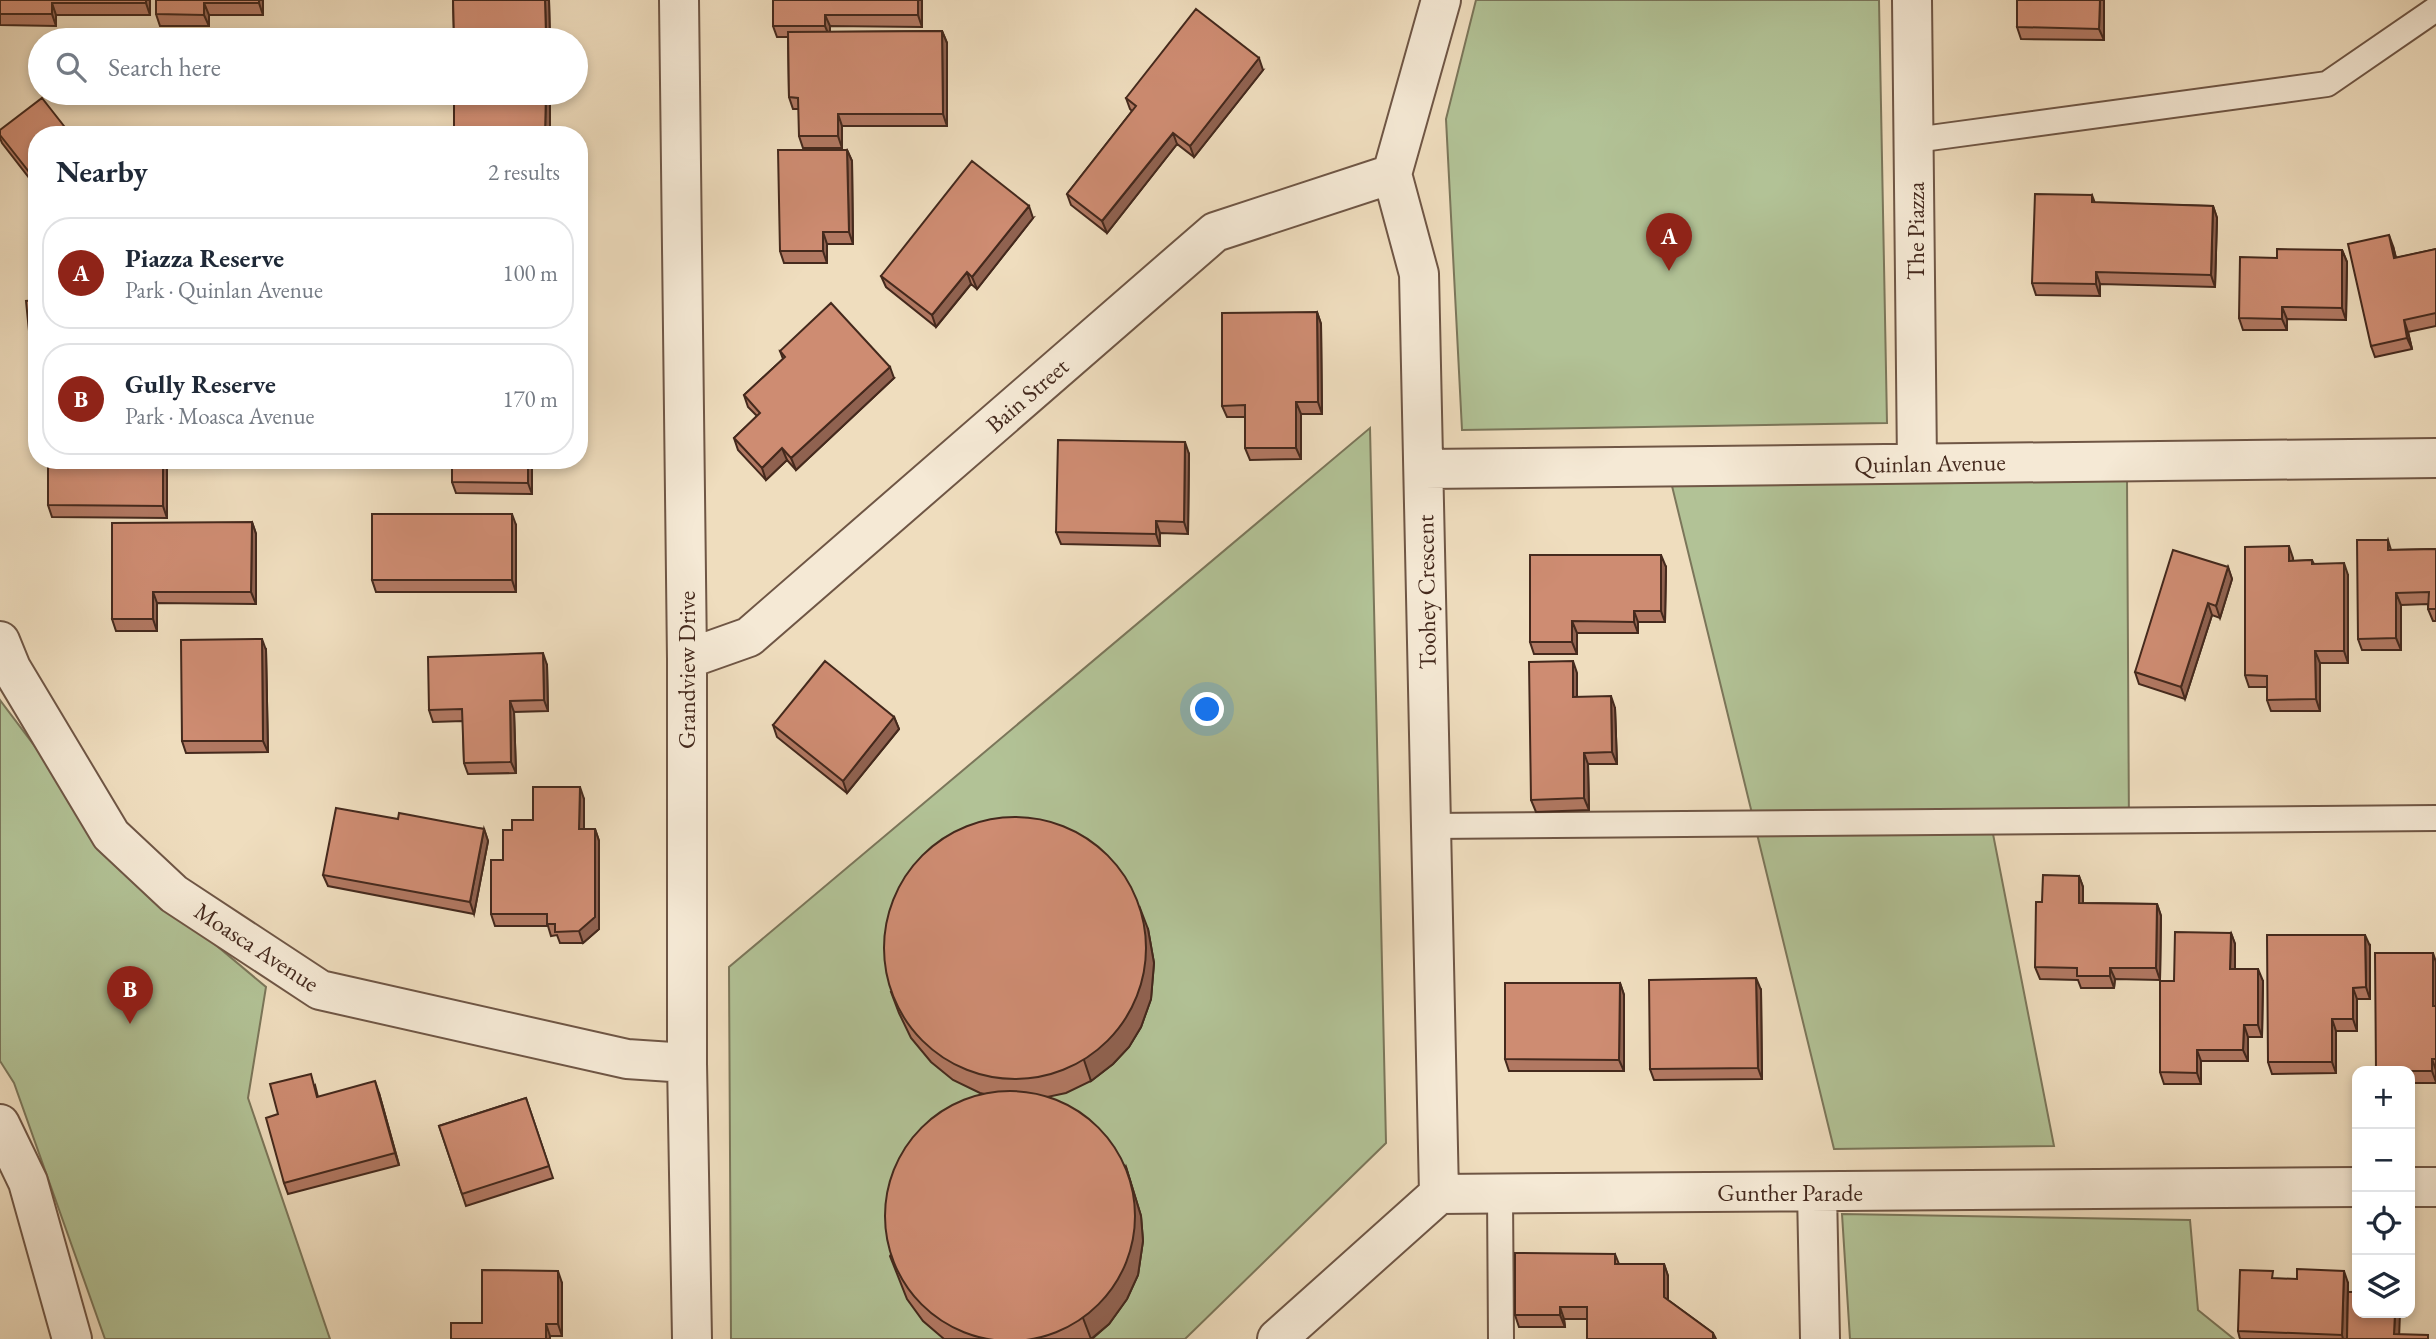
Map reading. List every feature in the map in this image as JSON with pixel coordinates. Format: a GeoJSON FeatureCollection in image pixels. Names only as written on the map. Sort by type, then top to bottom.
{"type":"FeatureCollection","features":[{"type":"Feature","properties":{"kind":"street","name":"Grandview Drive"},"geometry":{"type":"LineString","coordinates":[[679,0],[687,659],[687,1063],[692,1339]]}},
{"type":"Feature","properties":{"kind":"street"},"geometry":{"type":"LineString","coordinates":[[1392,174],[1441,0]]}},
{"type":"Feature","properties":{"kind":"street","name":"The Piazza"},"geometry":{"type":"LineString","coordinates":[[1912,0],[1917,463]]}},
{"type":"Feature","properties":{"kind":"street","name":"Bain Street"},"geometry":{"type":"LineString","coordinates":[[687,659],[750,637],[1215,232],[1392,174]]}},
{"type":"Feature","properties":{"kind":"street","name":"Toohey Crescent"},"geometry":{"type":"LineString","coordinates":[[1392,174],[1419,274],[1439,1194]]}},
{"type":"Feature","properties":{"kind":"street","name":"Quinlan Avenue"},"geometry":{"type":"LineString","coordinates":[[1424,469],[2436,458]]}},
{"type":"Feature","properties":{"kind":"street","name":"Moasca Avenue"},"geometry":{"type":"LineString","coordinates":[[0,641],[11,668],[111,835],[174,894],[320,990],[627,1059],[687,1063]]}},
{"type":"Feature","properties":{"kind":"street"},"geometry":{"type":"LineString","coordinates":[[0,1124],[29,1182],[72,1339]]}},
{"type":"Feature","properties":{"kind":"street","name":"Gunther Parade"},"geometry":{"type":"LineString","coordinates":[[1439,1194],[2352,1187]]}},
{"type":"Feature","properties":{"kind":"street"},"geometry":{"type":"LineString","coordinates":[[2415,1187],[2436,1187]]}},
{"type":"Feature","properties":{"kind":"street"},"geometry":{"type":"LineString","coordinates":[[1817,1192],[1820,1339]]}},
{"type":"Feature","properties":{"kind":"street"},"geometry":{"type":"LineString","coordinates":[[1278,1339],[1439,1194]]}},
{"type":"Feature","properties":{"kind":"lane"},"geometry":{"type":"LineString","coordinates":[[1915,140],[2328,84],[2436,9]]}},
{"type":"Feature","properties":{"kind":"lane"},"geometry":{"type":"LineString","coordinates":[[1431,826],[2436,818]]}},
{"type":"Feature","properties":{"kind":"lane"},"geometry":{"type":"LineString","coordinates":[[1500,1194],[1501,1339]]}},
{"type":"Feature","properties":{"kind":"green space"},"geometry":{"type":"Polygon","coordinates":[[[1476,0],[1879,0],[1887,423],[1462,430],[1446,119],[1476,0]]]}},
{"type":"Feature","properties":{"kind":"green space"},"geometry":{"type":"Polygon","coordinates":[[[1370,428],[1386,1143],[1185,1339],[731,1339],[729,967],[1370,428]]]}},
{"type":"Feature","properties":{"kind":"green space"},"geometry":{"type":"Polygon","coordinates":[[[2127,478],[2129,831],[1993,834],[2054,1146],[1834,1149],[1672,486],[2127,478]]]}},
{"type":"Feature","properties":{"kind":"green space"},"geometry":{"type":"Polygon","coordinates":[[[0,700],[131,874],[266,987],[248,1098],[330,1339],[105,1339],[14,1083],[0,1061],[0,700]]]}},
{"type":"Feature","properties":{"kind":"green space"},"geometry":{"type":"Polygon","coordinates":[[[1842,1214],[2190,1220],[2198,1310],[2234,1339],[1850,1339],[1842,1214]]]}},
{"type":"Feature","properties":{"kind":"building"},"geometry":{"type":"Polygon","coordinates":[[[0,0],[146,0],[146,3],[52,3],[52,14],[0,14],[0,0]]]}},
{"type":"Feature","properties":{"kind":"building"},"geometry":{"type":"Polygon","coordinates":[[[156,0],[259,0],[259,3],[204,3],[204,15],[156,14],[156,0]]]}},
{"type":"Feature","properties":{"kind":"building"},"geometry":{"type":"Polygon","coordinates":[[[453,0],[545,0],[546,28],[454,28],[453,0]]]}},
{"type":"Feature","properties":{"kind":"building"},"geometry":{"type":"Polygon","coordinates":[[[773,0],[918,0],[918,15],[825,15],[825,26],[773,26],[773,0]]]}},
{"type":"Feature","properties":{"kind":"building"},"geometry":{"type":"Polygon","coordinates":[[[2017,0],[2100,0],[2099,29],[2017,27],[2017,0]]]}},
{"type":"Feature","properties":{"kind":"building"},"geometry":{"type":"Polygon","coordinates":[[[1196,9],[1259,58],[1190,146],[1173,133],[1102,221],[1067,194],[1136,106],[1126,98],[1196,9]]]}},
{"type":"Feature","properties":{"kind":"building"},"geometry":{"type":"Polygon","coordinates":[[[942,31],[943,114],[838,114],[838,136],[799,136],[798,98],[789,97],[788,32],[942,31]]]}},
{"type":"Feature","properties":{"kind":"building"},"geometry":{"type":"Polygon","coordinates":[[[33,105],[47,105],[64,126],[28,126],[28,171],[0,135],[0,130],[33,105]]]}},
{"type":"Feature","properties":{"kind":"building"},"geometry":{"type":"Polygon","coordinates":[[[454,105],[546,105],[545,126],[454,126],[454,105]]]}},
{"type":"Feature","properties":{"kind":"building"},"geometry":{"type":"Polygon","coordinates":[[[778,150],[847,150],[849,232],[823,232],[823,251],[780,251],[778,150]]]}},
{"type":"Feature","properties":{"kind":"building"},"geometry":{"type":"Polygon","coordinates":[[[972,161],[1029,206],[972,277],[967,272],[932,315],[881,276],[972,161]]]}},
{"type":"Feature","properties":{"kind":"building"},"geometry":{"type":"Polygon","coordinates":[[[2035,194],[2092,195],[2092,202],[2213,206],[2211,275],[2096,272],[2096,284],[2032,283],[2035,194]]]}},
{"type":"Feature","properties":{"kind":"building"},"geometry":{"type":"Polygon","coordinates":[[[2389,235],[2394,258],[2436,249],[2436,313],[2404,320],[2407,338],[2371,346],[2348,244],[2389,235]]]}},
{"type":"Feature","properties":{"kind":"building"},"geometry":{"type":"Polygon","coordinates":[[[2277,249],[2342,250],[2342,308],[2282,307],[2282,319],[2239,318],[2240,257],[2277,258],[2277,249]]]}},
{"type":"Feature","properties":{"kind":"building"},"geometry":{"type":"Polygon","coordinates":[[[831,303],[890,367],[791,458],[782,448],[762,468],[734,438],[760,413],[744,395],[785,357],[780,351],[831,303]]]}},
{"type":"Feature","properties":{"kind":"building"},"geometry":{"type":"Polygon","coordinates":[[[1317,312],[1318,402],[1296,402],[1296,448],[1245,448],[1245,405],[1222,406],[1222,313],[1317,312]]]}},
{"type":"Feature","properties":{"kind":"building"},"geometry":{"type":"Polygon","coordinates":[[[1058,440],[1185,442],[1184,522],[1156,521],[1156,534],[1056,532],[1058,440]]]}},
{"type":"Feature","properties":{"kind":"building"},"geometry":{"type":"Polygon","coordinates":[[[48,469],[163,469],[163,506],[48,505],[48,469]]]}},
{"type":"Feature","properties":{"kind":"building"},"geometry":{"type":"Polygon","coordinates":[[[452,469],[528,469],[528,483],[452,482],[452,469]]]}},
{"type":"Feature","properties":{"kind":"building"},"geometry":{"type":"Polygon","coordinates":[[[372,514],[512,514],[512,580],[372,580],[372,514]]]}},
{"type":"Feature","properties":{"kind":"building"},"geometry":{"type":"Polygon","coordinates":[[[252,522],[251,592],[153,592],[153,619],[112,619],[112,523],[252,522]]]}},
{"type":"Feature","properties":{"kind":"building"},"geometry":{"type":"Polygon","coordinates":[[[2357,540],[2388,540],[2388,550],[2436,549],[2436,609],[2428,609],[2429,592],[2396,593],[2396,638],[2358,639],[2357,540]]]}},
{"type":"Feature","properties":{"kind":"building"},"geometry":{"type":"Polygon","coordinates":[[[2289,546],[2289,561],[2312,560],[2312,564],[2344,563],[2344,651],[2315,651],[2316,699],[2267,700],[2267,676],[2245,675],[2245,547],[2289,546]]]}},
{"type":"Feature","properties":{"kind":"building"},"geometry":{"type":"Polygon","coordinates":[[[2173,550],[2228,567],[2216,606],[2208,603],[2181,687],[2135,672],[2173,550]]]}},
{"type":"Feature","properties":{"kind":"building"},"geometry":{"type":"Polygon","coordinates":[[[1530,555],[1661,555],[1661,611],[1634,611],[1634,622],[1572,621],[1572,642],[1530,642],[1530,555]]]}},
{"type":"Feature","properties":{"kind":"building"},"geometry":{"type":"Polygon","coordinates":[[[262,639],[263,741],[182,741],[181,640],[262,639]]]}},
{"type":"Feature","properties":{"kind":"building"},"geometry":{"type":"Polygon","coordinates":[[[543,653],[544,700],[510,701],[511,762],[464,763],[462,709],[429,710],[428,657],[543,653]]]}},
{"type":"Feature","properties":{"kind":"building"},"geometry":{"type":"Polygon","coordinates":[[[825,661],[894,717],[843,781],[773,725],[825,661]]]}},
{"type":"Feature","properties":{"kind":"building"},"geometry":{"type":"Polygon","coordinates":[[[1573,661],[1573,697],[1611,696],[1612,752],[1584,753],[1584,798],[1531,800],[1529,662],[1573,661]]]}},
{"type":"Feature","properties":{"kind":"building"},"geometry":{"type":"Polygon","coordinates":[[[533,787],[580,787],[579,829],[595,829],[595,917],[579,931],[555,932],[555,924],[547,924],[547,914],[491,914],[491,860],[503,860],[503,830],[512,830],[512,820],[533,820],[533,787]]]}},
{"type":"Feature","properties":{"kind":"building"},"geometry":{"type":"Polygon","coordinates":[[[336,808],[398,819],[399,813],[484,829],[470,902],[323,875],[336,808]]]}},
{"type":"Feature","properties":{"kind":"building"},"geometry":{"type":"Polygon","coordinates":[[[1015,817],[1065,827],[1088,839],[1116,865],[1136,898],[1146,948],[1136,998],[1124,1021],[1098,1049],[1065,1069],[1015,1079],[965,1069],[942,1057],[914,1031],[894,998],[884,948],[894,898],[906,875],[932,847],[965,827],[1015,817]]]}},
{"type":"Feature","properties":{"kind":"building"},"geometry":{"type":"Polygon","coordinates":[[[2043,875],[2079,876],[2079,903],[2157,904],[2156,968],[2110,968],[2110,976],[2077,976],[2077,968],[2035,967],[2036,902],[2042,902],[2043,875]]]}},
{"type":"Feature","properties":{"kind":"building"},"geometry":{"type":"Polygon","coordinates":[[[2175,932],[2231,933],[2230,969],[2258,969],[2258,1025],[2244,1025],[2243,1050],[2197,1050],[2197,1073],[2160,1072],[2160,981],[2174,981],[2175,932]]]}},
{"type":"Feature","properties":{"kind":"building"},"geometry":{"type":"Polygon","coordinates":[[[2267,935],[2365,935],[2366,987],[2353,988],[2353,1019],[2332,1019],[2332,1062],[2268,1062],[2267,935]]]}},
{"type":"Feature","properties":{"kind":"building"},"geometry":{"type":"Polygon","coordinates":[[[2375,953],[2433,953],[2436,1059],[2432,1059],[2432,1071],[2415,1071],[2415,1066],[2376,1066],[2375,953]]]}},
{"type":"Feature","properties":{"kind":"building"},"geometry":{"type":"Polygon","coordinates":[[[1756,978],[1758,1068],[1650,1069],[1649,980],[1756,978]]]}},
{"type":"Feature","properties":{"kind":"building"},"geometry":{"type":"Polygon","coordinates":[[[1505,983],[1620,983],[1619,1060],[1505,1059],[1505,983]]]}},
{"type":"Feature","properties":{"kind":"building"},"geometry":{"type":"Polygon","coordinates":[[[311,1074],[317,1097],[375,1081],[395,1153],[284,1183],[266,1118],[278,1114],[270,1084],[311,1074]]]}},
{"type":"Feature","properties":{"kind":"building"},"geometry":{"type":"Polygon","coordinates":[[[1010,1091],[1046,1096],[1089,1119],[1107,1137],[1120,1157],[1130,1180],[1134,1204],[1130,1252],[1107,1295],[1079,1320],[1034,1339],[986,1339],[941,1320],[913,1295],[906,1285],[887,1240],[887,1192],[906,1147],[931,1119],[941,1112],[986,1093],[1010,1091]]]}},
{"type":"Feature","properties":{"kind":"building"},"geometry":{"type":"Polygon","coordinates":[[[526,1098],[549,1166],[462,1194],[439,1126],[526,1098]]]}},
{"type":"Feature","properties":{"kind":"building"},"geometry":{"type":"Polygon","coordinates":[[[1515,1253],[1615,1254],[1615,1264],[1664,1264],[1664,1297],[1713,1333],[1713,1339],[1587,1339],[1587,1307],[1560,1307],[1560,1315],[1515,1315],[1515,1253]]]}},
{"type":"Feature","properties":{"kind":"building"},"geometry":{"type":"Polygon","coordinates":[[[2297,1269],[2344,1271],[2342,1335],[2238,1331],[2240,1270],[2273,1271],[2272,1278],[2297,1279],[2297,1269]]]}},
{"type":"Feature","properties":{"kind":"building"},"geometry":{"type":"Polygon","coordinates":[[[482,1270],[558,1271],[558,1324],[546,1324],[546,1339],[451,1339],[451,1323],[482,1323],[482,1270]]]}},
{"type":"Feature","properties":{"kind":"building"},"geometry":{"type":"Polygon","coordinates":[[[2348,1292],[2352,1292],[2352,1318],[2395,1318],[2394,1334],[2428,1335],[2428,1339],[2347,1339],[2348,1292]]]}},
{"type":"Feature","properties":{"kind":"place","name":"Piazza Reserve"},"geometry":{"type":"Point","coordinates":[1669,271]}},
{"type":"Feature","properties":{"kind":"place","name":"Gully Reserve"},"geometry":{"type":"Point","coordinates":[130,1024]}}]}
